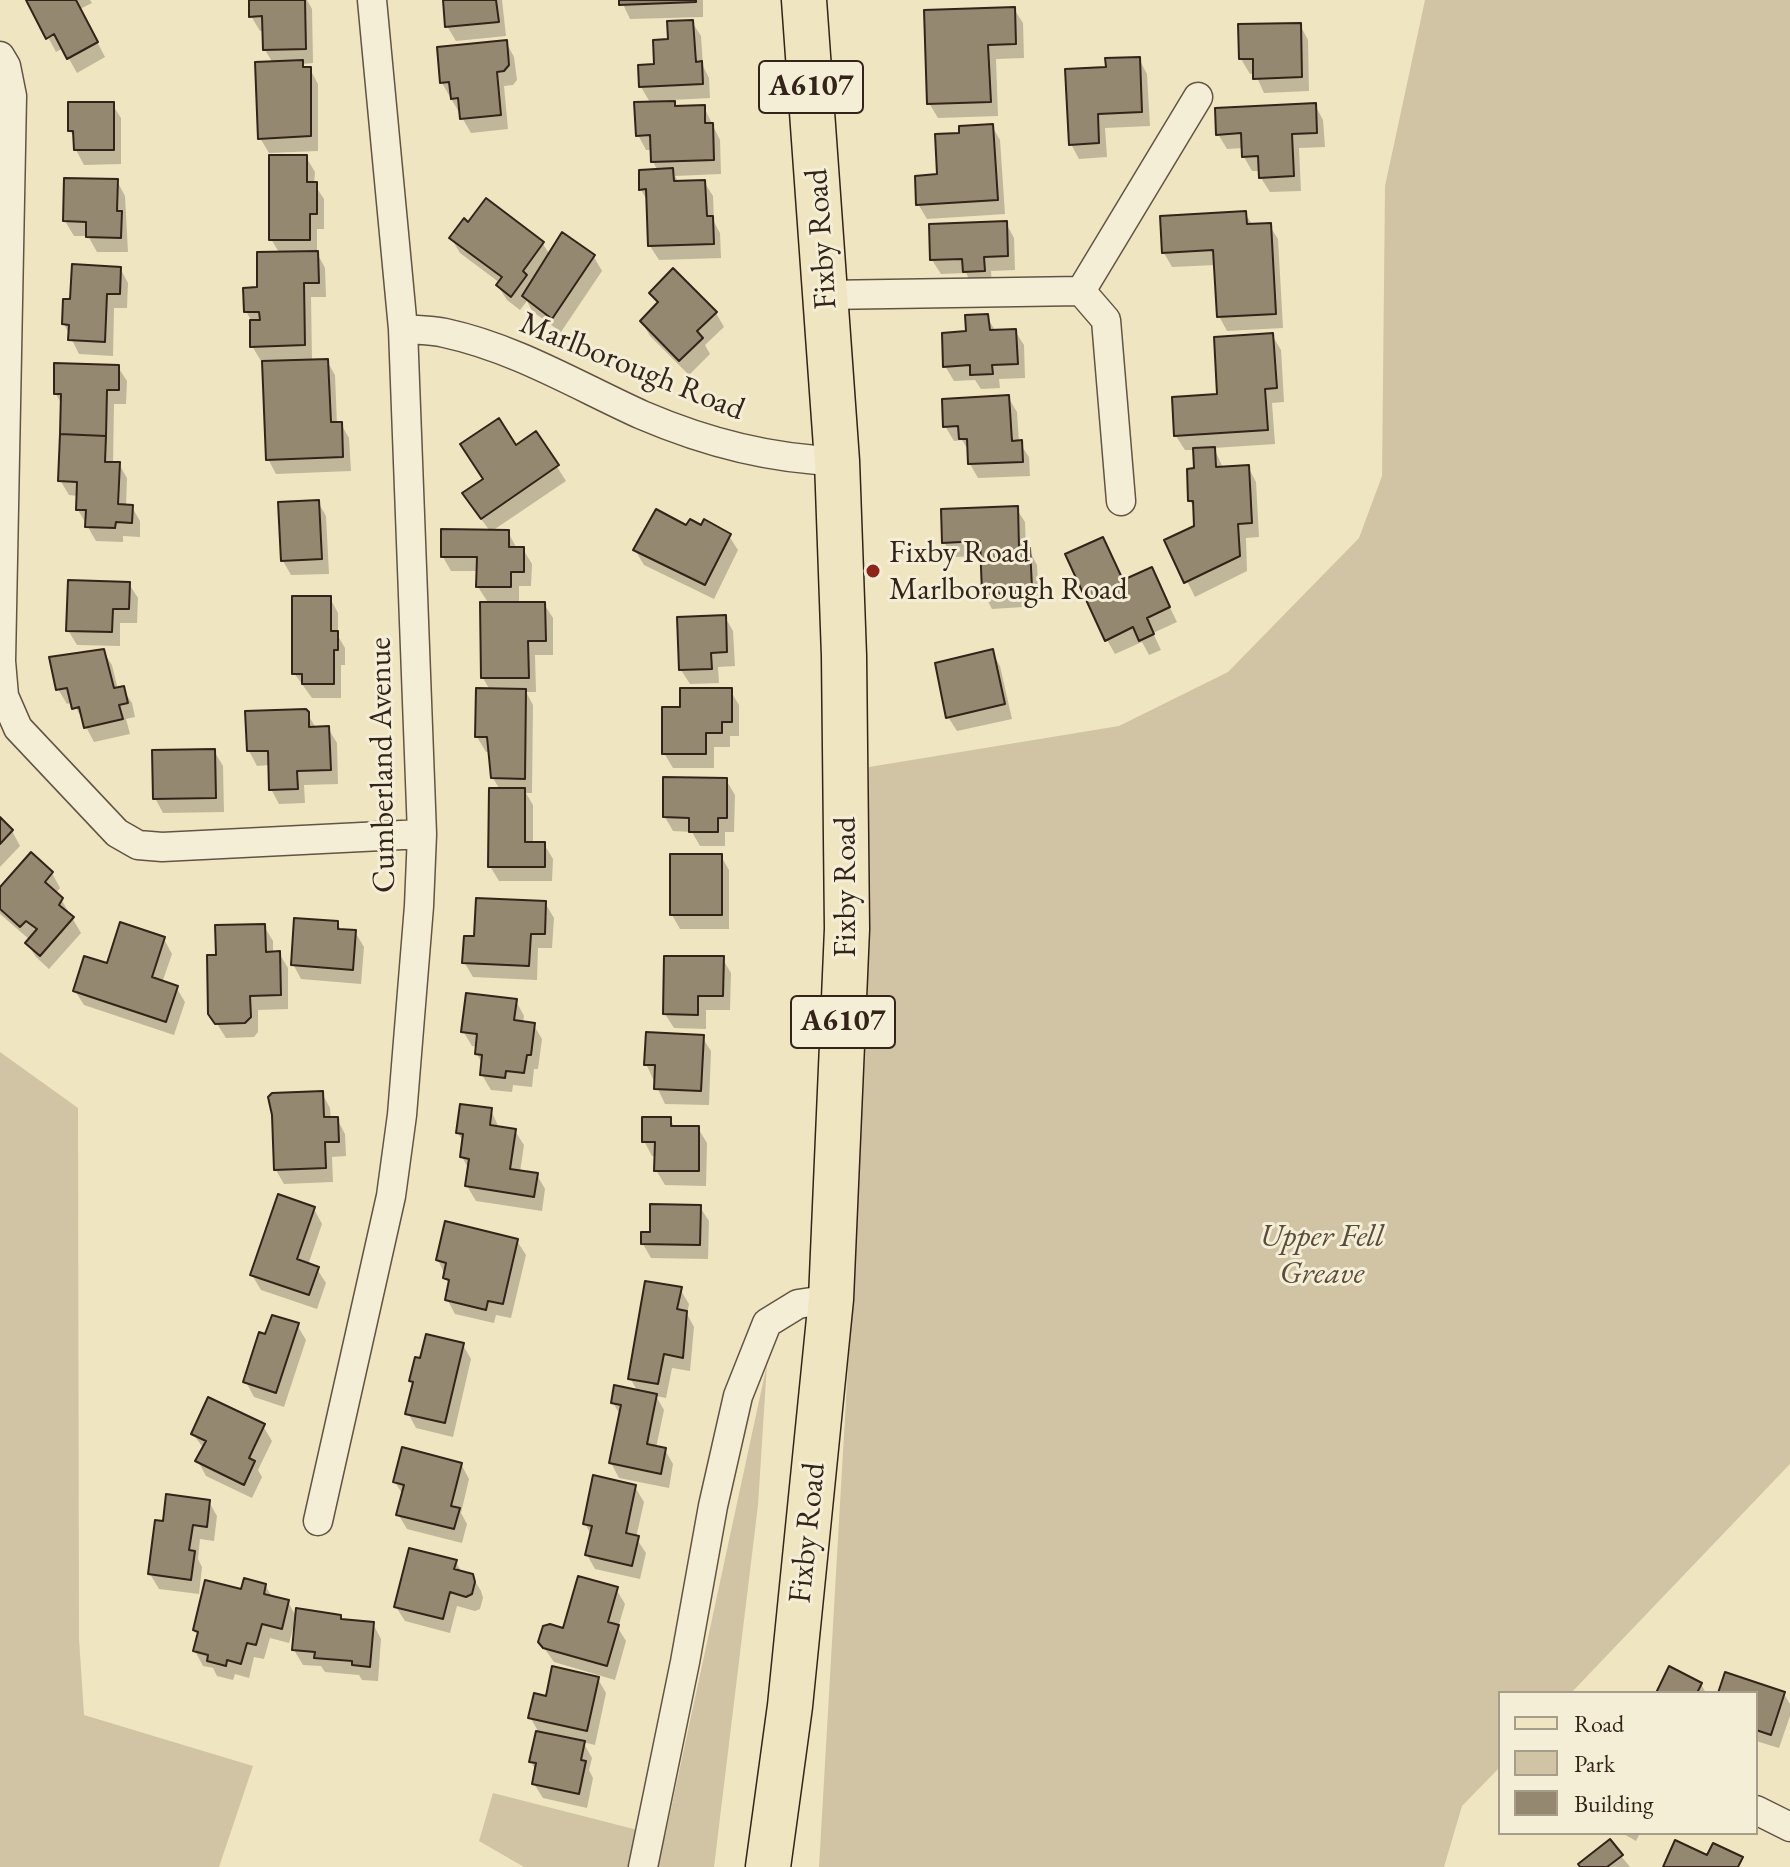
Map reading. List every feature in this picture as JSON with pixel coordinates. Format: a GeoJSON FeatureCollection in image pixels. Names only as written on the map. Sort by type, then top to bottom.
{"type":"FeatureCollection","features":[{"type":"Feature","properties":{"kind":"main road","name":"Fixby Road"},"geometry":{"type":"LineString","coordinates":[[768,1867],[790,1706],[831,1299],[847,929],[844,671],[837,461],[804,0]]}},
{"type":"Feature","properties":{"kind":"street","name":"Cumberland Avenue"},"geometry":{"type":"LineString","coordinates":[[318,1521],[391,1196],[402,1115],[422,834],[403,329],[372,0]]}},
{"type":"Feature","properties":{"kind":"street"},"geometry":{"type":"LineString","coordinates":[[0,56],[6,66],[12,96],[1,661],[4,696],[18,728],[117,833],[138,845],[162,847],[422,834]]}},
{"type":"Feature","properties":{"kind":"street"},"geometry":{"type":"LineString","coordinates":[[1081,291],[1198,97]]}},
{"type":"Feature","properties":{"kind":"street"},"geometry":{"type":"LineString","coordinates":[[825,295],[1081,291]]}},
{"type":"Feature","properties":{"kind":"street"},"geometry":{"type":"LineString","coordinates":[[1081,291],[1106,320],[1121,501]]}},
{"type":"Feature","properties":{"kind":"street","name":"Marlborough Road"},"geometry":{"type":"LineString","coordinates":[[403,329],[443,332],[487,345],[646,416],[719,443],[800,460],[837,461]]}},
{"type":"Feature","properties":{"kind":"street"},"geometry":{"type":"LineString","coordinates":[[643,1867],[713,1506],[738,1396],[767,1323],[798,1304],[831,1299]]}},
{"type":"Feature","properties":{"kind":"street"},"geometry":{"type":"LineString","coordinates":[[1758,1811],[1790,1827]]}},
{"type":"Feature","properties":{"kind":"green space","name":"Upper Fell Greave"},"geometry":{"type":"Polygon","coordinates":[[[1425,0],[1790,0],[1790,1464],[1573,1691],[1498,1691],[1498,1769],[1462,1806],[1444,1867],[819,1867],[849,1348],[869,767],[1119,726],[1228,672],[1359,538],[1382,476],[1385,186],[1425,0]]]}},
{"type":"Feature","properties":{"kind":"green space"},"geometry":{"type":"Polygon","coordinates":[[[0,1052],[78,1108],[79,1638],[84,1715],[253,1766],[219,1867],[0,1867],[0,1052]]]}},
{"type":"Feature","properties":{"kind":"green space"},"geometry":{"type":"Polygon","coordinates":[[[767,1364],[758,1505],[714,1867],[524,1867],[479,1841],[493,1793],[665,1837],[767,1364]]]}},
{"type":"Feature","properties":{"kind":"building"},"geometry":{"type":"Polygon","coordinates":[[[26,0],[76,0],[98,42],[67,59],[54,34],[46,39],[26,0]]]}},
{"type":"Feature","properties":{"kind":"building"},"geometry":{"type":"Polygon","coordinates":[[[249,0],[305,0],[306,49],[263,50],[262,16],[249,17],[249,0]]]}},
{"type":"Feature","properties":{"kind":"building"},"geometry":{"type":"Polygon","coordinates":[[[443,0],[496,0],[499,22],[445,27],[443,0]]]}},
{"type":"Feature","properties":{"kind":"building"},"geometry":{"type":"Polygon","coordinates":[[[619,0],[696,0],[696,2],[619,5],[619,0]]]}},
{"type":"Feature","properties":{"kind":"building"},"geometry":{"type":"Polygon","coordinates":[[[1015,7],[1016,44],[988,45],[991,102],[927,104],[924,10],[1015,7]]]}},
{"type":"Feature","properties":{"kind":"building"},"geometry":{"type":"Polygon","coordinates":[[[693,20],[696,62],[702,61],[703,84],[639,87],[638,65],[654,64],[653,40],[668,39],[667,21],[693,20]]]}},
{"type":"Feature","properties":{"kind":"building"},"geometry":{"type":"Polygon","coordinates":[[[1301,23],[1302,77],[1253,79],[1253,59],[1239,59],[1238,24],[1301,23]]]}},
{"type":"Feature","properties":{"kind":"building"},"geometry":{"type":"Polygon","coordinates":[[[507,40],[509,65],[504,71],[497,72],[501,115],[460,119],[458,98],[451,99],[449,82],[440,83],[437,47],[507,40]]]}},
{"type":"Feature","properties":{"kind":"building"},"geometry":{"type":"Polygon","coordinates":[[[1140,57],[1142,112],[1098,114],[1099,143],[1069,145],[1065,69],[1106,67],[1105,58],[1140,57]]]}},
{"type":"Feature","properties":{"kind":"building"},"geometry":{"type":"Polygon","coordinates":[[[303,60],[303,67],[311,67],[311,136],[258,139],[255,62],[303,60]]]}},
{"type":"Feature","properties":{"kind":"building"},"geometry":{"type":"Polygon","coordinates":[[[675,101],[675,106],[705,105],[705,123],[713,123],[714,160],[651,162],[650,135],[636,136],[634,102],[675,101]]]}},
{"type":"Feature","properties":{"kind":"building"},"geometry":{"type":"Polygon","coordinates":[[[68,102],[114,102],[114,150],[74,150],[73,131],[68,131],[68,102]]]}},
{"type":"Feature","properties":{"kind":"building"},"geometry":{"type":"Polygon","coordinates":[[[1316,103],[1317,133],[1292,134],[1294,176],[1259,178],[1258,156],[1242,157],[1241,133],[1216,135],[1215,108],[1316,103]]]}},
{"type":"Feature","properties":{"kind":"building"},"geometry":{"type":"Polygon","coordinates":[[[993,124],[998,200],[916,205],[915,176],[937,174],[935,134],[959,133],[959,126],[993,124]]]}},
{"type":"Feature","properties":{"kind":"building"},"geometry":{"type":"Polygon","coordinates":[[[269,155],[307,155],[307,182],[317,182],[317,214],[310,214],[310,240],[269,240],[269,155]]]}},
{"type":"Feature","properties":{"kind":"building"},"geometry":{"type":"Polygon","coordinates":[[[673,168],[674,181],[705,180],[707,216],[713,216],[714,244],[648,246],[646,189],[639,190],[639,170],[673,168]]]}},
{"type":"Feature","properties":{"kind":"building"},"geometry":{"type":"Polygon","coordinates":[[[64,178],[118,179],[117,211],[122,211],[121,238],[86,237],[86,222],[63,221],[64,178]]]}},
{"type":"Feature","properties":{"kind":"building"},"geometry":{"type":"Polygon","coordinates":[[[486,198],[544,242],[523,271],[527,275],[511,297],[496,285],[502,277],[449,238],[464,218],[468,222],[486,198]]]}},
{"type":"Feature","properties":{"kind":"building"},"geometry":{"type":"Polygon","coordinates":[[[1246,211],[1247,224],[1271,223],[1276,314],[1217,317],[1213,250],[1162,253],[1160,216],[1246,211]]]}},
{"type":"Feature","properties":{"kind":"building"},"geometry":{"type":"Polygon","coordinates":[[[1007,221],[1008,256],[984,257],[985,271],[963,272],[962,259],[930,260],[929,224],[1007,221]]]}},
{"type":"Feature","properties":{"kind":"building"},"geometry":{"type":"Polygon","coordinates":[[[562,232],[595,255],[552,319],[522,296],[562,232]]]}},
{"type":"Feature","properties":{"kind":"building"},"geometry":{"type":"Polygon","coordinates":[[[318,251],[319,283],[304,283],[305,345],[250,347],[250,320],[260,320],[259,312],[244,312],[243,288],[257,287],[257,252],[318,251]]]}},
{"type":"Feature","properties":{"kind":"building"},"geometry":{"type":"Polygon","coordinates":[[[72,264],[121,267],[120,294],[107,294],[105,342],[68,340],[69,325],[62,324],[63,299],[70,299],[72,264]]]}},
{"type":"Feature","properties":{"kind":"building"},"geometry":{"type":"Polygon","coordinates":[[[673,268],[717,312],[697,331],[703,338],[679,361],[640,321],[658,302],[649,293],[673,268]]]}},
{"type":"Feature","properties":{"kind":"building"},"geometry":{"type":"Polygon","coordinates":[[[988,314],[990,330],[1016,329],[1018,364],[992,365],[993,374],[970,375],[970,365],[943,367],[942,333],[966,331],[965,315],[988,314]]]}},
{"type":"Feature","properties":{"kind":"building"},"geometry":{"type":"Polygon","coordinates":[[[1273,333],[1277,388],[1265,389],[1268,430],[1174,436],[1172,397],[1217,394],[1214,337],[1273,333]]]}},
{"type":"Feature","properties":{"kind":"building"},"geometry":{"type":"Polygon","coordinates":[[[328,359],[331,422],[342,422],[343,457],[266,460],[262,361],[328,359]]]}},
{"type":"Feature","properties":{"kind":"building"},"geometry":{"type":"Polygon","coordinates":[[[54,363],[119,365],[119,390],[107,390],[106,436],[60,434],[61,394],[54,394],[54,363]]]}},
{"type":"Feature","properties":{"kind":"building"},"geometry":{"type":"Polygon","coordinates":[[[1009,395],[1012,441],[1022,440],[1023,462],[968,464],[967,439],[959,439],[958,426],[943,427],[942,399],[1009,395]]]}},
{"type":"Feature","properties":{"kind":"building"},"geometry":{"type":"Polygon","coordinates":[[[499,418],[516,445],[536,431],[559,465],[481,519],[462,493],[483,479],[460,444],[499,418]]]}},
{"type":"Feature","properties":{"kind":"building"},"geometry":{"type":"Polygon","coordinates":[[[60,434],[106,436],[105,462],[120,462],[118,504],[133,505],[132,523],[116,522],[115,528],[85,527],[86,510],[76,510],[77,482],[58,481],[60,434]]]}},
{"type":"Feature","properties":{"kind":"building"},"geometry":{"type":"Polygon","coordinates":[[[1215,447],[1216,467],[1249,465],[1252,523],[1238,524],[1240,556],[1184,583],[1164,540],[1194,526],[1193,501],[1188,501],[1187,469],[1194,468],[1193,448],[1215,447]]]}},
{"type":"Feature","properties":{"kind":"building"},"geometry":{"type":"Polygon","coordinates":[[[319,500],[322,559],[281,561],[278,502],[319,500]]]}},
{"type":"Feature","properties":{"kind":"building"},"geometry":{"type":"Polygon","coordinates":[[[1018,506],[1019,548],[1030,548],[1032,587],[1016,587],[1016,593],[982,594],[980,541],[942,543],[941,509],[1018,506]]]}},
{"type":"Feature","properties":{"kind":"building"},"geometry":{"type":"Polygon","coordinates":[[[656,509],[686,525],[690,519],[701,525],[704,519],[731,534],[705,585],[633,550],[656,509]]]}},
{"type":"Feature","properties":{"kind":"building"},"geometry":{"type":"Polygon","coordinates":[[[441,529],[509,530],[509,547],[524,547],[524,572],[511,572],[511,587],[476,587],[477,557],[441,557],[441,529]]]}},
{"type":"Feature","properties":{"kind":"building"},"geometry":{"type":"Polygon","coordinates":[[[1103,537],[1123,580],[1152,567],[1170,607],[1147,618],[1154,634],[1139,641],[1133,627],[1105,641],[1065,554],[1103,537]]]}},
{"type":"Feature","properties":{"kind":"building"},"geometry":{"type":"Polygon","coordinates":[[[68,580],[130,582],[129,609],[113,609],[112,632],[66,631],[68,580]]]}},
{"type":"Feature","properties":{"kind":"building"},"geometry":{"type":"Polygon","coordinates":[[[292,596],[331,596],[331,631],[338,631],[338,650],[334,650],[334,684],[302,684],[302,674],[292,674],[292,596]]]}},
{"type":"Feature","properties":{"kind":"building"},"geometry":{"type":"Polygon","coordinates":[[[480,602],[545,602],[546,641],[528,641],[529,678],[481,678],[480,602]]]}},
{"type":"Feature","properties":{"kind":"building"},"geometry":{"type":"Polygon","coordinates":[[[726,615],[727,652],[711,653],[712,669],[679,670],[677,617],[726,615]]]}},
{"type":"Feature","properties":{"kind":"building"},"geometry":{"type":"Polygon","coordinates":[[[104,649],[114,688],[124,686],[128,703],[119,705],[123,719],[84,728],[79,707],[72,709],[67,688],[56,690],[49,657],[104,649]]]}},
{"type":"Feature","properties":{"kind":"building"},"geometry":{"type":"Polygon","coordinates":[[[993,649],[1005,704],[946,718],[935,663],[993,649]]]}},
{"type":"Feature","properties":{"kind":"building"},"geometry":{"type":"Polygon","coordinates":[[[476,688],[526,689],[525,779],[491,778],[487,737],[475,737],[476,688]]]}},
{"type":"Feature","properties":{"kind":"building"},"geometry":{"type":"Polygon","coordinates":[[[680,688],[732,688],[732,722],[722,722],[722,733],[706,733],[706,754],[662,754],[662,707],[680,707],[680,688]]]}},
{"type":"Feature","properties":{"kind":"building"},"geometry":{"type":"Polygon","coordinates":[[[306,709],[309,712],[309,727],[329,726],[331,770],[297,771],[298,789],[269,790],[268,751],[247,751],[245,711],[306,709]]]}},
{"type":"Feature","properties":{"kind":"building"},"geometry":{"type":"Polygon","coordinates":[[[215,749],[216,798],[153,799],[152,750],[215,749]]]}},
{"type":"Feature","properties":{"kind":"building"},"geometry":{"type":"Polygon","coordinates":[[[663,777],[727,778],[727,818],[718,818],[718,832],[689,832],[689,818],[663,817],[663,777]]]}},
{"type":"Feature","properties":{"kind":"building"},"geometry":{"type":"Polygon","coordinates":[[[489,788],[525,788],[525,842],[545,842],[545,867],[488,867],[489,788]]]}},
{"type":"Feature","properties":{"kind":"building"},"geometry":{"type":"Polygon","coordinates":[[[0,817],[13,830],[0,844],[0,817]]]}},
{"type":"Feature","properties":{"kind":"building"},"geometry":{"type":"Polygon","coordinates":[[[31,852],[53,872],[45,882],[63,898],[59,905],[74,917],[40,956],[25,943],[37,929],[26,921],[20,927],[0,909],[0,887],[31,852]]]}},
{"type":"Feature","properties":{"kind":"building"},"geometry":{"type":"Polygon","coordinates":[[[670,854],[722,854],[722,915],[670,915],[670,854]]]}},
{"type":"Feature","properties":{"kind":"building"},"geometry":{"type":"Polygon","coordinates":[[[476,898],[546,901],[545,934],[531,934],[529,966],[462,963],[464,936],[474,936],[476,898]]]}},
{"type":"Feature","properties":{"kind":"building"},"geometry":{"type":"Polygon","coordinates":[[[294,918],[338,921],[338,929],[356,930],[353,970],[291,965],[294,918]]]}},
{"type":"Feature","properties":{"kind":"building"},"geometry":{"type":"Polygon","coordinates":[[[120,922],[165,937],[152,977],[178,986],[166,1022],[73,991],[84,956],[107,963],[120,922]]]}},
{"type":"Feature","properties":{"kind":"building"},"geometry":{"type":"Polygon","coordinates":[[[265,924],[266,952],[280,951],[281,995],[250,996],[251,1017],[245,1023],[215,1024],[208,1014],[207,955],[216,955],[215,925],[265,924]]]}},
{"type":"Feature","properties":{"kind":"building"},"geometry":{"type":"Polygon","coordinates":[[[664,956],[724,956],[723,996],[698,996],[698,1015],[663,1014],[664,956]]]}},
{"type":"Feature","properties":{"kind":"building"},"geometry":{"type":"Polygon","coordinates":[[[466,993],[517,999],[514,1020],[535,1023],[531,1055],[527,1055],[524,1073],[506,1071],[505,1078],[480,1075],[482,1055],[475,1054],[477,1034],[461,1032],[466,993]]]}},
{"type":"Feature","properties":{"kind":"building"},"geometry":{"type":"Polygon","coordinates":[[[646,1032],[704,1035],[701,1091],[654,1089],[655,1065],[644,1065],[646,1032]]]}},
{"type":"Feature","properties":{"kind":"building"},"geometry":{"type":"Polygon","coordinates":[[[323,1091],[324,1117],[338,1117],[339,1142],[325,1142],[326,1168],[274,1170],[272,1115],[268,1097],[272,1093],[323,1091]]]}},
{"type":"Feature","properties":{"kind":"building"},"geometry":{"type":"Polygon","coordinates":[[[460,1104],[492,1108],[490,1125],[516,1129],[510,1169],[538,1173],[534,1197],[465,1186],[469,1159],[460,1157],[463,1134],[456,1133],[460,1104]]]}},
{"type":"Feature","properties":{"kind":"building"},"geometry":{"type":"Polygon","coordinates":[[[642,1117],[671,1117],[671,1126],[699,1126],[699,1171],[654,1171],[655,1142],[642,1142],[642,1117]]]}},
{"type":"Feature","properties":{"kind":"building"},"geometry":{"type":"Polygon","coordinates":[[[278,1194],[315,1207],[297,1259],[319,1267],[309,1295],[250,1275],[278,1194]]]}},
{"type":"Feature","properties":{"kind":"building"},"geometry":{"type":"Polygon","coordinates":[[[650,1204],[701,1205],[700,1245],[641,1244],[641,1232],[650,1232],[650,1204]]]}},
{"type":"Feature","properties":{"kind":"building"},"geometry":{"type":"Polygon","coordinates":[[[445,1221],[518,1239],[503,1304],[488,1301],[486,1310],[445,1300],[449,1280],[443,1278],[446,1263],[436,1260],[445,1221]]]}},
{"type":"Feature","properties":{"kind":"building"},"geometry":{"type":"Polygon","coordinates":[[[645,1281],[682,1287],[677,1309],[687,1311],[683,1358],[664,1354],[658,1384],[628,1379],[645,1281]]]}},
{"type":"Feature","properties":{"kind":"building"},"geometry":{"type":"Polygon","coordinates":[[[272,1315],[299,1323],[276,1393],[243,1382],[259,1332],[265,1334],[272,1315]]]}},
{"type":"Feature","properties":{"kind":"building"},"geometry":{"type":"Polygon","coordinates":[[[426,1334],[464,1343],[445,1423],[405,1414],[415,1357],[420,1358],[426,1334]]]}},
{"type":"Feature","properties":{"kind":"building"},"geometry":{"type":"Polygon","coordinates":[[[614,1385],[657,1394],[647,1444],[666,1448],[661,1474],[609,1463],[621,1405],[611,1403],[614,1385]]]}},
{"type":"Feature","properties":{"kind":"building"},"geometry":{"type":"Polygon","coordinates":[[[208,1397],[265,1424],[249,1458],[255,1461],[244,1485],[195,1461],[206,1441],[191,1434],[208,1397]]]}},
{"type":"Feature","properties":{"kind":"building"},"geometry":{"type":"Polygon","coordinates":[[[402,1447],[462,1463],[451,1506],[460,1508],[454,1529],[396,1515],[404,1485],[393,1482],[402,1447]]]}},
{"type":"Feature","properties":{"kind":"building"},"geometry":{"type":"Polygon","coordinates":[[[593,1475],[636,1485],[626,1533],[639,1536],[632,1566],[585,1555],[592,1526],[583,1524],[593,1475]]]}},
{"type":"Feature","properties":{"kind":"building"},"geometry":{"type":"Polygon","coordinates":[[[166,1494],[210,1500],[207,1527],[193,1525],[189,1550],[195,1551],[191,1580],[148,1574],[155,1520],[163,1521],[166,1494]]]}},
{"type":"Feature","properties":{"kind":"building"},"geometry":{"type":"Polygon","coordinates":[[[409,1548],[457,1560],[454,1569],[473,1574],[472,1594],[466,1597],[450,1592],[443,1619],[394,1607],[409,1548]]]}},
{"type":"Feature","properties":{"kind":"building"},"geometry":{"type":"Polygon","coordinates":[[[578,1576],[618,1587],[608,1622],[619,1625],[607,1666],[543,1648],[538,1642],[543,1626],[550,1624],[563,1628],[578,1576]]]}},
{"type":"Feature","properties":{"kind":"building"},"geometry":{"type":"Polygon","coordinates":[[[244,1578],[266,1584],[264,1594],[289,1600],[282,1629],[262,1624],[256,1645],[247,1643],[241,1664],[227,1660],[226,1666],[207,1661],[208,1655],[193,1651],[198,1632],[193,1630],[205,1580],[241,1589],[244,1578]]]}},
{"type":"Feature","properties":{"kind":"building"},"geometry":{"type":"Polygon","coordinates":[[[296,1608],[341,1615],[341,1619],[374,1622],[370,1667],[352,1665],[352,1661],[314,1658],[315,1652],[292,1650],[296,1608]]]}},
{"type":"Feature","properties":{"kind":"building"},"geometry":{"type":"Polygon","coordinates":[[[552,1666],[599,1677],[587,1731],[528,1718],[534,1693],[546,1696],[552,1666]]]}},
{"type":"Feature","properties":{"kind":"building"},"geometry":{"type":"Polygon","coordinates":[[[1669,1666],[1702,1683],[1698,1691],[1657,1691],[1669,1666]]]}},
{"type":"Feature","properties":{"kind":"building"},"geometry":{"type":"Polygon","coordinates":[[[1725,1672],[1785,1692],[1771,1735],[1758,1731],[1758,1691],[1719,1691],[1725,1672]]]}},
{"type":"Feature","properties":{"kind":"building"},"geometry":{"type":"Polygon","coordinates":[[[536,1731],[585,1741],[581,1760],[586,1761],[579,1794],[532,1784],[536,1763],[529,1762],[536,1731]]]}},
{"type":"Feature","properties":{"kind":"building"},"geometry":{"type":"Polygon","coordinates":[[[1610,1839],[1623,1855],[1607,1867],[1580,1867],[1578,1864],[1610,1839]]]}},
{"type":"Feature","properties":{"kind":"building"},"geometry":{"type":"Polygon","coordinates":[[[1675,1840],[1707,1855],[1713,1843],[1743,1857],[1738,1867],[1663,1867],[1675,1840]]]}},
{"type":"Feature","properties":{"kind":"place","name":"Fixby Road Marlborough Road"},"geometry":{"type":"Point","coordinates":[873,571]}}]}
